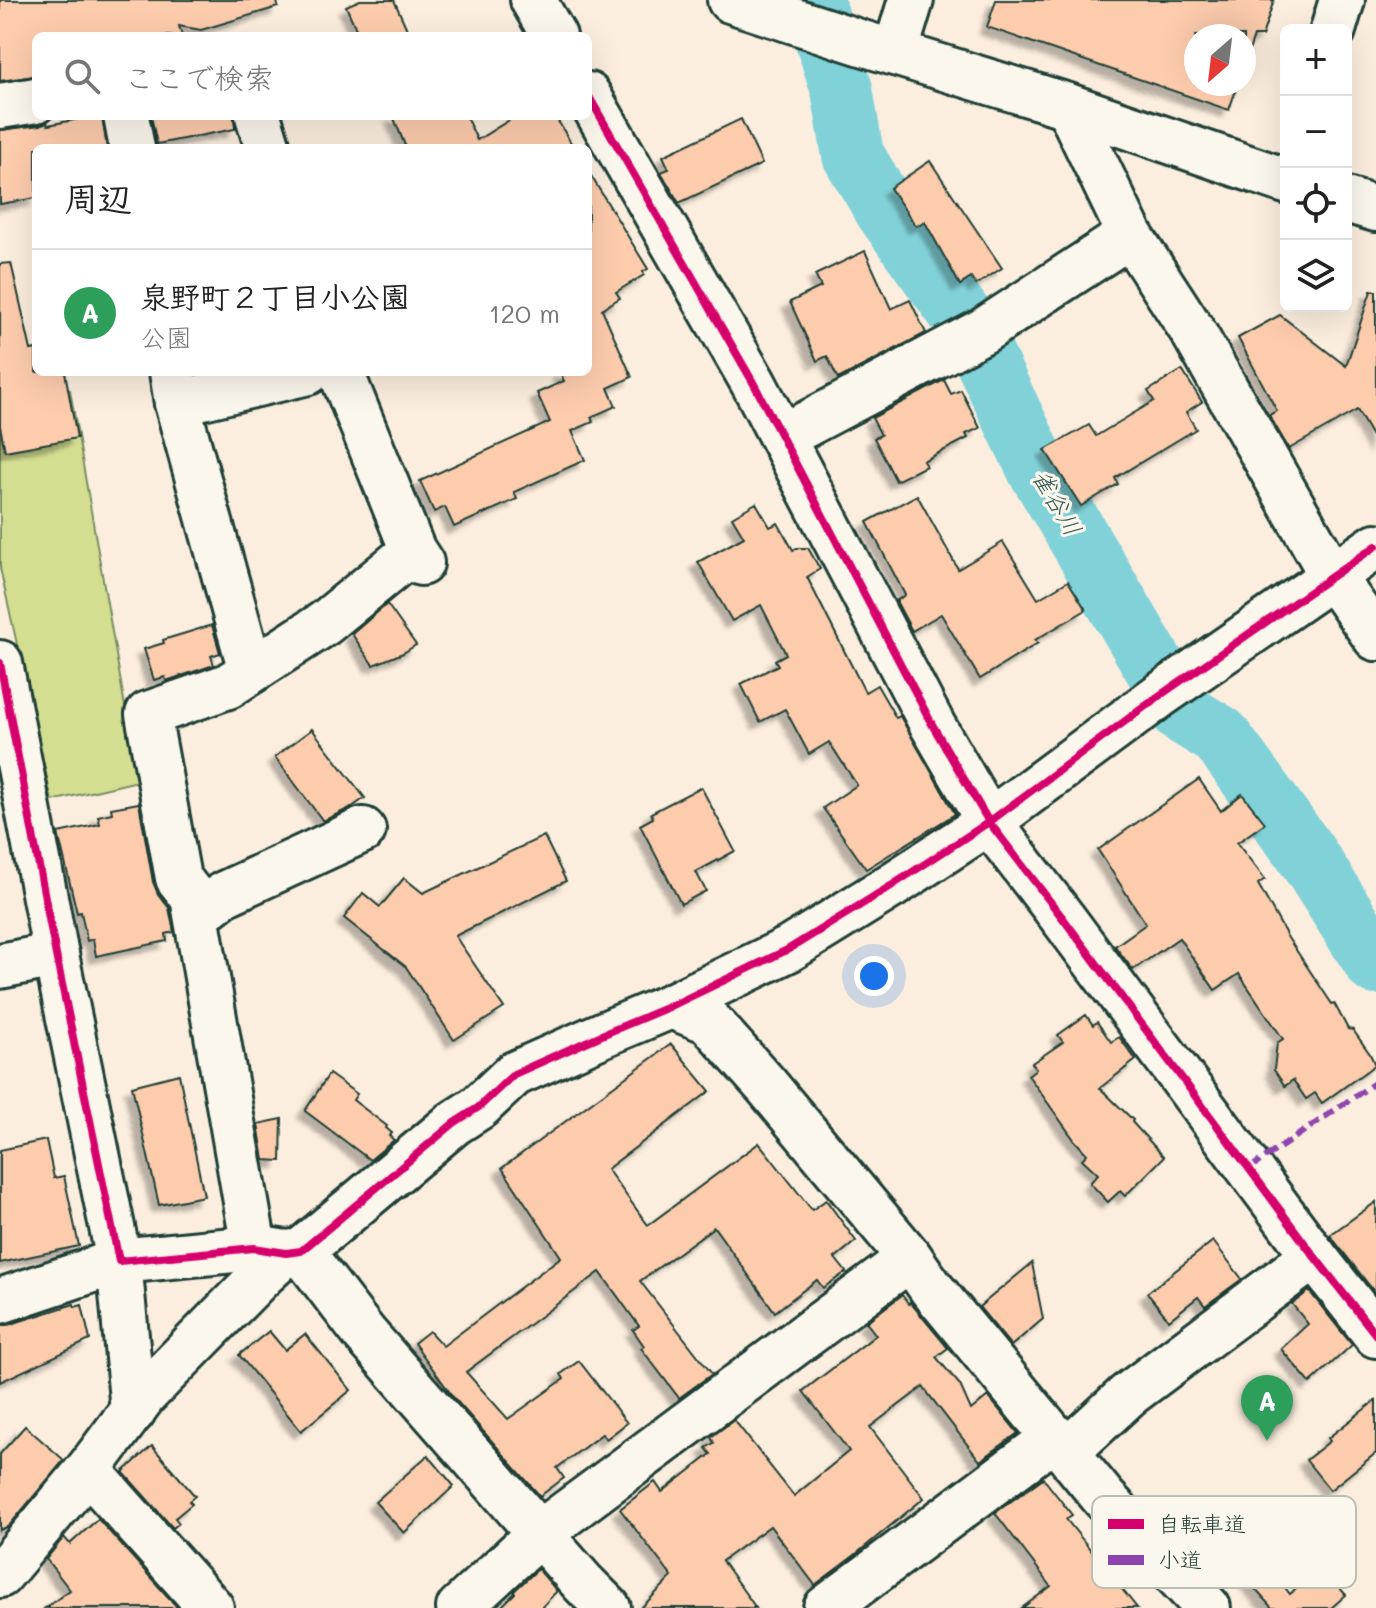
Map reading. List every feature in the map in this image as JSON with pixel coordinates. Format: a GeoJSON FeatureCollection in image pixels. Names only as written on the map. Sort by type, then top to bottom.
{"type":"FeatureCollection","features":[{"type":"Feature","properties":{"kind":"street"},"geometry":{"type":"LineString","coordinates":[[533,0],[552,32]]}},
{"type":"Feature","properties":{"kind":"street"},"geometry":{"type":"LineString","coordinates":[[730,0],[1068,106],[1280,179]]}},
{"type":"Feature","properties":{"kind":"street"},"geometry":{"type":"LineString","coordinates":[[877,48],[911,0]]}},
{"type":"Feature","properties":{"kind":"street"},"geometry":{"type":"LineString","coordinates":[[1335,24],[1342,0]]}},
{"type":"Feature","properties":{"kind":"street"},"geometry":{"type":"LineString","coordinates":[[0,106],[32,101]]}},
{"type":"Feature","properties":{"kind":"street"},"geometry":{"type":"LineString","coordinates":[[592,102],[754,384],[933,726],[989,822],[1376,1335]]}},
{"type":"Feature","properties":{"kind":"street"},"geometry":{"type":"LineString","coordinates":[[1068,106],[1130,235],[1195,335],[1333,577],[1376,638]]}},
{"type":"Feature","properties":{"kind":"street"},"geometry":{"type":"LineString","coordinates":[[127,120],[131,144]]}},
{"type":"Feature","properties":{"kind":"street"},"geometry":{"type":"LineString","coordinates":[[259,120],[267,144]]}},
{"type":"Feature","properties":{"kind":"street"},"geometry":{"type":"LineString","coordinates":[[1352,202],[1376,209]]}},
{"type":"Feature","properties":{"kind":"street"},"geometry":{"type":"LineString","coordinates":[[782,437],[971,337],[1130,235]]}},
{"type":"Feature","properties":{"kind":"street"},"geometry":{"type":"LineString","coordinates":[[251,671],[175,388],[275,376]]}},
{"type":"Feature","properties":{"kind":"street"},"geometry":{"type":"LineString","coordinates":[[343,376],[417,557],[325,623],[228,686],[148,714],[178,878],[193,897],[281,1251],[364,1333],[608,1608]]}},
{"type":"Feature","properties":{"kind":"street"},"geometry":{"type":"LineString","coordinates":[[0,1575],[88,1470],[144,1395],[262,1275],[281,1251],[479,1107],[514,1074],[671,1006],[789,949],[989,822],[1172,687],[1376,546]]}},
{"type":"Feature","properties":{"kind":"street"},"geometry":{"type":"LineString","coordinates":[[0,663],[6,727],[119,1261],[133,1411]]}},
{"type":"Feature","properties":{"kind":"street"},"geometry":{"type":"LineString","coordinates":[[210,905],[224,894],[363,830]]}},
{"type":"Feature","properties":{"kind":"street"},"geometry":{"type":"LineString","coordinates":[[0,966],[56,955]]}},
{"type":"Feature","properties":{"kind":"street"},"geometry":{"type":"LineString","coordinates":[[671,1006],[709,1021],[766,1085],[1102,1496]]}},
{"type":"Feature","properties":{"kind":"street"},"geometry":{"type":"LineString","coordinates":[[0,1301],[119,1261],[281,1251]]}},
{"type":"Feature","properties":{"kind":"street"},"geometry":{"type":"LineString","coordinates":[[826,1608],[1128,1395],[1314,1256]]}},
{"type":"Feature","properties":{"kind":"street"},"geometry":{"type":"LineString","coordinates":[[459,1608],[540,1533],[910,1258]]}},
{"type":"Feature","properties":{"kind":"street"},"geometry":{"type":"LineString","coordinates":[[88,1470],[211,1608]]}},
{"type":"Feature","properties":{"kind":"street"},"geometry":{"type":"LineString","coordinates":[[1189,1588],[1208,1608]]}},
{"type":"Feature","properties":{"kind":"green space"},"geometry":{"type":"Polygon","coordinates":[[[70,390],[138,781],[52,801],[0,568],[0,405],[70,390]]]}},
{"type":"Feature","properties":{"kind":"building"},"geometry":{"type":"Polygon","coordinates":[[[0,0],[277,0],[278,7],[201,30],[179,26],[181,32],[32,32],[32,77],[0,81],[0,0]]]}},
{"type":"Feature","properties":{"kind":"building"},"geometry":{"type":"Polygon","coordinates":[[[360,0],[394,0],[408,32],[357,32],[346,6],[360,0]]]}},
{"type":"Feature","properties":{"kind":"building"},"geometry":{"type":"Polygon","coordinates":[[[996,0],[1274,0],[1262,36],[1256,36],[1256,24],[1184,24],[1184,95],[987,27],[996,0]]]}},
{"type":"Feature","properties":{"kind":"building"},"geometry":{"type":"Polygon","coordinates":[[[1188,96],[1234,96],[1229,110],[1188,96]]]}},
{"type":"Feature","properties":{"kind":"building"},"geometry":{"type":"Polygon","coordinates":[[[741,119],[762,164],[679,203],[661,172],[669,169],[663,156],[741,119]]]}},
{"type":"Feature","properties":{"kind":"building"},"geometry":{"type":"Polygon","coordinates":[[[74,120],[103,120],[106,144],[32,144],[32,199],[0,204],[0,130],[47,122],[48,125],[74,120]]]}},
{"type":"Feature","properties":{"kind":"building"},"geometry":{"type":"Polygon","coordinates":[[[152,120],[234,120],[235,129],[157,144],[152,120]]]}},
{"type":"Feature","properties":{"kind":"building"},"geometry":{"type":"Polygon","coordinates":[[[395,120],[468,120],[477,140],[510,120],[557,120],[572,144],[404,144],[395,120]]]}},
{"type":"Feature","properties":{"kind":"building"},"geometry":{"type":"Polygon","coordinates":[[[930,161],[1002,268],[976,285],[971,278],[960,285],[925,222],[916,226],[890,188],[930,161]]]}},
{"type":"Feature","properties":{"kind":"building"},"geometry":{"type":"Polygon","coordinates":[[[592,178],[648,269],[643,272],[644,275],[616,292],[620,298],[602,309],[632,377],[608,388],[616,406],[591,417],[593,422],[572,431],[585,460],[514,492],[517,499],[454,527],[445,507],[434,512],[420,481],[550,422],[537,393],[564,381],[562,376],[592,376],[592,178]]]}},
{"type":"Feature","properties":{"kind":"building"},"geometry":{"type":"Polygon","coordinates":[[[865,251],[891,309],[910,300],[926,333],[838,379],[827,356],[817,361],[790,302],[821,287],[815,275],[865,251]]]}},
{"type":"Feature","properties":{"kind":"building"},"geometry":{"type":"Polygon","coordinates":[[[11,263],[32,350],[32,376],[66,376],[77,438],[5,451],[0,426],[0,264],[11,263]]]}},
{"type":"Feature","properties":{"kind":"building"},"geometry":{"type":"Polygon","coordinates":[[[1371,291],[1376,291],[1376,443],[1357,410],[1289,449],[1269,415],[1277,411],[1238,338],[1280,315],[1346,366],[1371,291]]]}},
{"type":"Feature","properties":{"kind":"building"},"geometry":{"type":"Polygon","coordinates":[[[1182,370],[1202,402],[1186,412],[1196,429],[1115,478],[1118,484],[1081,506],[1045,450],[1089,425],[1096,436],[1154,401],[1148,391],[1182,370]]]}},
{"type":"Feature","properties":{"kind":"building"},"geometry":{"type":"Polygon","coordinates":[[[944,380],[951,394],[961,390],[980,428],[966,434],[968,438],[923,461],[926,466],[896,481],[874,438],[881,435],[872,418],[944,380]]]}},
{"type":"Feature","properties":{"kind":"building"},"geometry":{"type":"Polygon","coordinates":[[[917,495],[958,569],[1003,542],[1038,599],[1068,581],[1086,610],[1035,640],[1038,643],[980,679],[941,614],[912,631],[896,601],[905,595],[867,522],[917,495]]]}},
{"type":"Feature","properties":{"kind":"building"},"geometry":{"type":"Polygon","coordinates":[[[756,503],[770,527],[778,523],[793,550],[808,548],[820,569],[807,577],[865,692],[877,685],[896,718],[900,716],[955,814],[866,869],[823,808],[857,785],[829,742],[809,754],[785,709],[760,722],[741,684],[778,665],[775,660],[786,654],[761,605],[732,621],[698,562],[744,537],[732,517],[756,503]]]}},
{"type":"Feature","properties":{"kind":"building"},"geometry":{"type":"Polygon","coordinates":[[[387,604],[416,645],[373,665],[352,634],[387,604]]]}},
{"type":"Feature","properties":{"kind":"building"},"geometry":{"type":"Polygon","coordinates":[[[212,625],[220,653],[211,656],[214,665],[166,681],[165,677],[154,680],[144,649],[212,625]]]}},
{"type":"Feature","properties":{"kind":"building"},"geometry":{"type":"Polygon","coordinates":[[[312,729],[365,798],[323,821],[275,757],[312,729]]]}},
{"type":"Feature","properties":{"kind":"building"},"geometry":{"type":"Polygon","coordinates":[[[1199,779],[1221,811],[1242,794],[1265,823],[1237,843],[1265,879],[1258,884],[1288,938],[1375,1065],[1322,1103],[1315,1093],[1306,1099],[1293,1080],[1285,1086],[1274,1070],[1277,1043],[1283,1039],[1239,974],[1215,990],[1179,938],[1133,970],[1115,946],[1146,924],[1098,850],[1199,779]]]}},
{"type":"Feature","properties":{"kind":"building"},"geometry":{"type":"Polygon","coordinates":[[[701,787],[735,851],[696,872],[706,891],[681,904],[640,825],[653,818],[651,813],[701,787]]]}},
{"type":"Feature","properties":{"kind":"building"},"geometry":{"type":"Polygon","coordinates":[[[139,803],[153,882],[169,908],[174,932],[166,934],[167,941],[96,956],[93,939],[87,941],[81,912],[77,913],[58,833],[100,824],[98,816],[112,813],[111,808],[139,803]]]}},
{"type":"Feature","properties":{"kind":"building"},"geometry":{"type":"Polygon","coordinates":[[[544,836],[566,881],[455,936],[504,1008],[454,1040],[406,967],[344,918],[363,893],[380,907],[404,878],[423,893],[544,836]]]}},
{"type":"Feature","properties":{"kind":"building"},"geometry":{"type":"Polygon","coordinates":[[[1086,1015],[1093,1025],[1097,1022],[1111,1042],[1119,1037],[1136,1060],[1100,1088],[1133,1120],[1164,1157],[1125,1196],[1120,1191],[1108,1202],[1090,1183],[1098,1174],[1082,1159],[1087,1154],[1028,1075],[1036,1069],[1032,1063],[1063,1042],[1058,1035],[1086,1015]]]}},
{"type":"Feature","properties":{"kind":"building"},"geometry":{"type":"Polygon","coordinates":[[[671,1044],[710,1091],[607,1169],[648,1225],[759,1143],[812,1210],[826,1200],[856,1241],[835,1258],[846,1272],[823,1288],[817,1280],[775,1312],[714,1227],[640,1281],[712,1374],[679,1398],[641,1348],[644,1346],[633,1330],[639,1326],[600,1272],[466,1372],[508,1419],[564,1379],[561,1374],[579,1361],[627,1423],[606,1439],[602,1434],[557,1468],[564,1478],[540,1496],[454,1398],[414,1343],[429,1331],[443,1346],[561,1257],[502,1168],[671,1044]]]}},
{"type":"Feature","properties":{"kind":"building"},"geometry":{"type":"Polygon","coordinates":[[[179,1074],[204,1196],[159,1205],[132,1086],[179,1074]]]}},
{"type":"Feature","properties":{"kind":"building"},"geometry":{"type":"Polygon","coordinates":[[[329,1074],[357,1094],[353,1100],[392,1133],[389,1136],[394,1140],[370,1160],[305,1111],[329,1074]]]}},
{"type":"Feature","properties":{"kind":"building"},"geometry":{"type":"Polygon","coordinates":[[[282,1119],[281,1161],[264,1160],[258,1124],[282,1119]]]}},
{"type":"Feature","properties":{"kind":"building"},"geometry":{"type":"Polygon","coordinates":[[[46,1140],[54,1178],[64,1176],[79,1246],[0,1263],[0,1150],[46,1140]]]}},
{"type":"Feature","properties":{"kind":"building"},"geometry":{"type":"Polygon","coordinates":[[[1376,1202],[1376,1294],[1330,1235],[1376,1202]]]}},
{"type":"Feature","properties":{"kind":"building"},"geometry":{"type":"Polygon","coordinates":[[[1213,1241],[1242,1279],[1205,1306],[1198,1297],[1169,1320],[1147,1293],[1213,1241]]]}},
{"type":"Feature","properties":{"kind":"building"},"geometry":{"type":"Polygon","coordinates":[[[1032,1263],[1043,1319],[1011,1346],[979,1307],[1032,1263]]]}},
{"type":"Feature","properties":{"kind":"building"},"geometry":{"type":"Polygon","coordinates":[[[1309,1291],[1352,1345],[1310,1383],[1281,1349],[1308,1324],[1292,1304],[1309,1291]]]}},
{"type":"Feature","properties":{"kind":"building"},"geometry":{"type":"Polygon","coordinates":[[[902,1295],[948,1348],[936,1357],[960,1385],[971,1410],[988,1396],[1018,1433],[980,1461],[923,1387],[870,1427],[924,1498],[855,1555],[815,1585],[770,1526],[722,1561],[756,1608],[641,1608],[672,1577],[620,1509],[655,1482],[662,1492],[711,1454],[706,1448],[714,1443],[711,1437],[734,1420],[794,1496],[849,1451],[803,1391],[876,1335],[866,1322],[902,1295]]]}},
{"type":"Feature","properties":{"kind":"building"},"geometry":{"type":"Polygon","coordinates":[[[74,1304],[75,1307],[82,1305],[90,1340],[0,1382],[0,1325],[74,1304]]]}},
{"type":"Feature","properties":{"kind":"building"},"geometry":{"type":"Polygon","coordinates":[[[269,1331],[285,1350],[305,1334],[351,1390],[301,1431],[239,1355],[269,1331]]]}},
{"type":"Feature","properties":{"kind":"building"},"geometry":{"type":"Polygon","coordinates":[[[1376,1400],[1376,1453],[1330,1490],[1306,1460],[1376,1400]]]}},
{"type":"Feature","properties":{"kind":"building"},"geometry":{"type":"Polygon","coordinates":[[[25,1426],[64,1460],[9,1526],[0,1530],[0,1454],[25,1426]]]}},
{"type":"Feature","properties":{"kind":"building"},"geometry":{"type":"Polygon","coordinates":[[[152,1446],[195,1496],[189,1501],[192,1504],[175,1518],[179,1523],[173,1528],[123,1472],[152,1446]]]}},
{"type":"Feature","properties":{"kind":"building"},"geometry":{"type":"Polygon","coordinates":[[[428,1455],[454,1486],[404,1533],[375,1502],[428,1455]]]}},
{"type":"Feature","properties":{"kind":"building"},"geometry":{"type":"Polygon","coordinates":[[[1043,1478],[1072,1515],[1066,1519],[1092,1552],[1092,1588],[1121,1588],[1137,1608],[1022,1608],[1051,1586],[995,1513],[1043,1478]]]}},
{"type":"Feature","properties":{"kind":"building"},"geometry":{"type":"Polygon","coordinates":[[[98,1519],[178,1608],[45,1608],[70,1590],[46,1559],[64,1537],[70,1544],[98,1519]]]}},
{"type":"Feature","properties":{"kind":"building"},"geometry":{"type":"Polygon","coordinates":[[[538,1569],[557,1591],[541,1608],[500,1608],[514,1591],[538,1569]]]}},
{"type":"Feature","properties":{"kind":"building"},"geometry":{"type":"Polygon","coordinates":[[[1254,1588],[1285,1588],[1290,1594],[1297,1588],[1340,1588],[1346,1595],[1331,1608],[1272,1608],[1254,1588]]]}},
{"type":"Feature","properties":{"kind":"waterway","name":"雀谷川"},"geometry":{"type":"LineString","coordinates":[[813,0],[842,90],[853,155],[886,211],[970,328],[1037,467],[1182,713],[1220,736],[1304,851],[1376,964]]}},
{"type":"Feature","properties":{"kind":"marked path"},"geometry":{"type":"LineString","coordinates":[[1250,1168],[1376,1082]]}},
{"type":"Feature","properties":{"kind":"cycle path"},"geometry":{"type":"LineString","coordinates":[[592,102],[754,384],[933,726],[989,822],[1376,1335]]}},
{"type":"Feature","properties":{"kind":"cycle path"},"geometry":{"type":"LineString","coordinates":[[0,663],[119,1261],[254,1248],[286,1253],[301,1251],[454,1123],[479,1107],[514,1074],[671,1006],[789,949],[989,822],[1159,696],[1376,546]]}},
{"type":"Feature","properties":{"kind":"place","name":"泉野町２丁目小公園"},"geometry":{"type":"Point","coordinates":[1267,1441]}}]}
